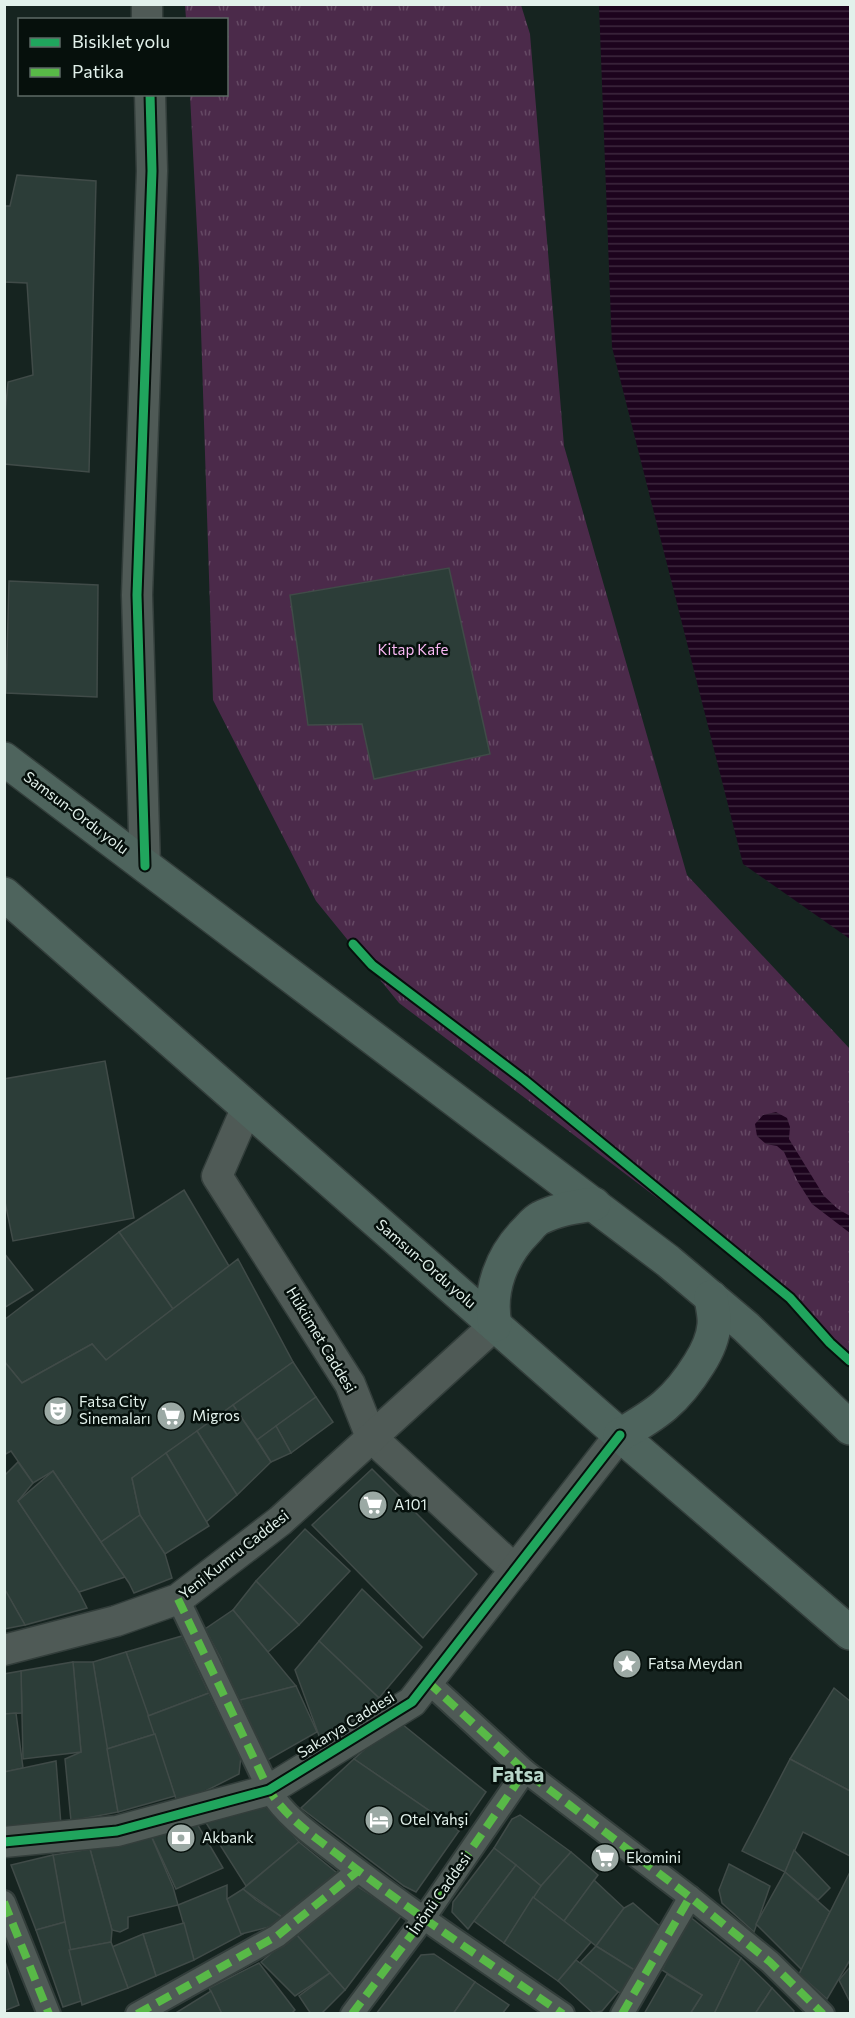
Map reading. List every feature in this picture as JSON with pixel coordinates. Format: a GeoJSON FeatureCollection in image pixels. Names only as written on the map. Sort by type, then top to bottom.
{"type":"FeatureCollection","features":[{"type":"Feature","properties":{"kind":"highway","name":"Samsun-Ordu yolu"},"geometry":{"type":"LineString","coordinates":[[4,759],[668,1261],[746,1327],[850,1428]]}},
{"type":"Feature","properties":{"kind":"highway","name":"Samsun-Ordu yolu"},"geometry":{"type":"LineString","coordinates":[[4,894],[620,1436],[850,1633]]}},
{"type":"Feature","properties":{"kind":"highway"},"geometry":{"type":"LineString","coordinates":[[495,1325],[492,1309],[499,1271],[514,1243],[537,1219],[562,1209],[594,1204]]}},
{"type":"Feature","properties":{"kind":"highway"},"geometry":{"type":"LineString","coordinates":[[620,1436],[670,1403],[687,1383],[707,1351],[714,1325],[711,1297]]}},
{"type":"Feature","properties":{"kind":"street"},"geometry":{"type":"LineString","coordinates":[[145,866],[137,595],[152,171],[150,96]]}},
{"type":"Feature","properties":{"kind":"street","name":"Hükümet Caddesi"},"geometry":{"type":"LineString","coordinates":[[247,1107],[217,1176],[350,1384],[371,1437],[515,1570]]}},
{"type":"Feature","properties":{"kind":"street","name":"Yeni Kumru Caddesi"},"geometry":{"type":"LineString","coordinates":[[4,1650],[116,1621],[178,1599],[280,1521],[495,1325]]}},
{"type":"Feature","properties":{"kind":"street","name":"Sakarya Caddesi"},"geometry":{"type":"LineString","coordinates":[[4,1842],[117,1831],[269,1790],[412,1702],[620,1436]]}},
{"type":"Feature","properties":{"kind":"street"},"geometry":{"type":"LineString","coordinates":[[178,1599],[269,1790],[286,1814],[424,1918],[563,2013]]}},
{"type":"Feature","properties":{"kind":"street"},"geometry":{"type":"LineString","coordinates":[[428,1682],[525,1771],[771,1962],[823,2013]]}},
{"type":"Feature","properties":{"kind":"street","name":"İnönü Caddesi"},"geometry":{"type":"LineString","coordinates":[[352,2013],[424,1918],[525,1771]]}},
{"type":"Feature","properties":{"kind":"street"},"geometry":{"type":"LineString","coordinates":[[137,2013],[277,1936],[358,1870]]}},
{"type":"Feature","properties":{"kind":"street"},"geometry":{"type":"LineString","coordinates":[[622,2013],[690,1897]]}},
{"type":"Feature","properties":{"kind":"street"},"geometry":{"type":"LineString","coordinates":[[4,1902],[49,2013]]}},
{"type":"Feature","properties":{"kind":"green space","name":"Kitap Kafe"},"geometry":{"type":"Polygon","coordinates":[[[185,5],[521,5],[530,34],[564,446],[687,875],[850,1049],[850,1354],[685,1219],[399,1003],[316,901],[213,700],[199,268],[190,96],[228,96],[228,18],[186,18],[185,5]]]}},
{"type":"Feature","properties":{"kind":"shaded area"},"geometry":{"type":"Polygon","coordinates":[[[599,5],[850,5],[850,939],[743,864],[612,347],[599,5]]]}},
{"type":"Feature","properties":{"kind":"shaded area"},"geometry":{"type":"Polygon","coordinates":[[[776,1112],[787,1118],[790,1127],[789,1139],[824,1196],[850,1216],[850,1233],[812,1204],[798,1182],[784,1152],[777,1146],[766,1144],[757,1136],[755,1124],[763,1115],[776,1112]]]}},
{"type":"Feature","properties":{"kind":"building"},"geometry":{"type":"Polygon","coordinates":[[[17,175],[96,181],[89,472],[4,464],[4,425],[8,382],[33,375],[27,283],[4,282],[4,206],[10,206],[17,175]]]}},
{"type":"Feature","properties":{"kind":"building"},"geometry":{"type":"Polygon","coordinates":[[[449,568],[490,754],[374,779],[362,724],[308,725],[290,595],[449,568]]]}},
{"type":"Feature","properties":{"kind":"building"},"geometry":{"type":"Polygon","coordinates":[[[9,581],[98,585],[97,697],[6,693],[9,581]]]}},
{"type":"Feature","properties":{"kind":"building"},"geometry":{"type":"Polygon","coordinates":[[[105,1061],[134,1218],[13,1241],[4,1197],[4,1079],[105,1061]]]}},
{"type":"Feature","properties":{"kind":"building"},"geometry":{"type":"Polygon","coordinates":[[[184,1190],[229,1266],[173,1309],[119,1232],[184,1190]]]}},
{"type":"Feature","properties":{"kind":"building"},"geometry":{"type":"Polygon","coordinates":[[[119,1232],[173,1309],[106,1360],[92,1344],[22,1383],[4,1361],[4,1320],[119,1232]]]}},
{"type":"Feature","properties":{"kind":"building"},"geometry":{"type":"Polygon","coordinates":[[[4,1253],[33,1290],[4,1308],[4,1253]]]}},
{"type":"Feature","properties":{"kind":"building"},"geometry":{"type":"Polygon","coordinates":[[[238,1259],[293,1362],[132,1478],[140,1515],[101,1542],[53,1471],[33,1483],[11,1451],[4,1455],[4,1361],[22,1383],[92,1344],[106,1360],[238,1259]]]}},
{"type":"Feature","properties":{"kind":"building"},"geometry":{"type":"Polygon","coordinates":[[[293,1362],[316,1397],[257,1440],[233,1405],[293,1362]]]}},
{"type":"Feature","properties":{"kind":"building"},"geometry":{"type":"Polygon","coordinates":[[[316,1397],[333,1422],[291,1453],[276,1426],[316,1397]]]}},
{"type":"Feature","properties":{"kind":"building"},"geometry":{"type":"Polygon","coordinates":[[[233,1405],[271,1462],[237,1495],[197,1431],[233,1405]]]}},
{"type":"Feature","properties":{"kind":"building"},"geometry":{"type":"Polygon","coordinates":[[[276,1426],[291,1453],[271,1462],[257,1440],[276,1426]]]}},
{"type":"Feature","properties":{"kind":"building"},"geometry":{"type":"Polygon","coordinates":[[[197,1431],[237,1495],[206,1522],[166,1453],[197,1431]]]}},
{"type":"Feature","properties":{"kind":"building"},"geometry":{"type":"Polygon","coordinates":[[[166,1453],[209,1526],[165,1554],[140,1515],[132,1478],[166,1453]]]}},
{"type":"Feature","properties":{"kind":"building"},"geometry":{"type":"Polygon","coordinates":[[[18,1462],[33,1483],[18,1501],[79,1592],[87,1608],[25,1625],[4,1588],[4,1476],[18,1462]]]}},
{"type":"Feature","properties":{"kind":"building"},"geometry":{"type":"Polygon","coordinates":[[[372,1469],[477,1574],[423,1638],[312,1525],[372,1469]]]}},
{"type":"Feature","properties":{"kind":"building"},"geometry":{"type":"Polygon","coordinates":[[[53,1471],[125,1577],[79,1592],[18,1501],[53,1471]]]}},
{"type":"Feature","properties":{"kind":"building"},"geometry":{"type":"Polygon","coordinates":[[[140,1515],[165,1554],[172,1578],[134,1593],[101,1542],[140,1515]]]}},
{"type":"Feature","properties":{"kind":"building"},"geometry":{"type":"Polygon","coordinates":[[[305,1529],[350,1571],[299,1625],[256,1581],[305,1529]]]}},
{"type":"Feature","properties":{"kind":"building"},"geometry":{"type":"Polygon","coordinates":[[[256,1581],[299,1625],[268,1652],[233,1610],[256,1581]]]}},
{"type":"Feature","properties":{"kind":"building"},"geometry":{"type":"Polygon","coordinates":[[[4,1588],[25,1625],[4,1629],[4,1588]]]}},
{"type":"Feature","properties":{"kind":"building"},"geometry":{"type":"Polygon","coordinates":[[[362,1589],[422,1647],[379,1698],[319,1641],[362,1589]]]}},
{"type":"Feature","properties":{"kind":"building"},"geometry":{"type":"Polygon","coordinates":[[[233,1610],[296,1686],[233,1702],[221,1659],[205,1629],[233,1610]]]}},
{"type":"Feature","properties":{"kind":"building"},"geometry":{"type":"Polygon","coordinates":[[[182,1636],[209,1693],[148,1716],[126,1652],[182,1636]]]}},
{"type":"Feature","properties":{"kind":"building"},"geometry":{"type":"Polygon","coordinates":[[[319,1641],[379,1698],[322,1744],[295,1670],[319,1641]]]}},
{"type":"Feature","properties":{"kind":"building"},"geometry":{"type":"Polygon","coordinates":[[[126,1652],[155,1734],[107,1749],[93,1662],[126,1652]]]}},
{"type":"Feature","properties":{"kind":"building"},"geometry":{"type":"Polygon","coordinates":[[[73,1662],[93,1662],[118,1812],[71,1821],[65,1759],[81,1752],[73,1662]]]}},
{"type":"Feature","properties":{"kind":"building"},"geometry":{"type":"Polygon","coordinates":[[[73,1662],[81,1752],[23,1759],[21,1671],[73,1662]]]}},
{"type":"Feature","properties":{"kind":"building"},"geometry":{"type":"Polygon","coordinates":[[[21,1671],[22,1713],[4,1714],[4,1674],[21,1671]]]}},
{"type":"Feature","properties":{"kind":"building"},"geometry":{"type":"Polygon","coordinates":[[[296,1686],[317,1732],[266,1761],[240,1700],[296,1686]]]}},
{"type":"Feature","properties":{"kind":"building"},"geometry":{"type":"Polygon","coordinates":[[[834,1688],[850,1701],[850,1791],[790,1759],[834,1688]]]}},
{"type":"Feature","properties":{"kind":"building"},"geometry":{"type":"Polygon","coordinates":[[[209,1693],[241,1756],[239,1774],[178,1805],[148,1716],[209,1693]]]}},
{"type":"Feature","properties":{"kind":"building"},"geometry":{"type":"Polygon","coordinates":[[[16,1713],[23,1768],[4,1772],[4,1714],[16,1713]]]}},
{"type":"Feature","properties":{"kind":"building"},"geometry":{"type":"Polygon","coordinates":[[[397,1720],[486,1792],[459,1831],[354,1759],[397,1720]]]}},
{"type":"Feature","properties":{"kind":"building"},"geometry":{"type":"Polygon","coordinates":[[[155,1734],[175,1796],[118,1812],[107,1749],[155,1734]]]}},
{"type":"Feature","properties":{"kind":"building","name":"Otel Yahşi"},"geometry":{"type":"Polygon","coordinates":[[[354,1759],[459,1831],[416,1892],[404,1886],[301,1808],[354,1759]]]}},
{"type":"Feature","properties":{"kind":"building"},"geometry":{"type":"Polygon","coordinates":[[[790,1759],[850,1791],[850,1856],[803,1832],[785,1872],[742,1851],[790,1759]]]}},
{"type":"Feature","properties":{"kind":"building"},"geometry":{"type":"Polygon","coordinates":[[[56,1761],[61,1825],[4,1834],[4,1772],[56,1761]]]}},
{"type":"Feature","properties":{"kind":"building"},"geometry":{"type":"Polygon","coordinates":[[[263,1798],[299,1842],[246,1886],[201,1815],[263,1798]]]}},
{"type":"Feature","properties":{"kind":"building"},"geometry":{"type":"Polygon","coordinates":[[[520,1815],[571,1852],[541,1886],[494,1848],[512,1819],[520,1815]]]}},
{"type":"Feature","properties":{"kind":"building"},"geometry":{"type":"Polygon","coordinates":[[[193,1817],[223,1868],[176,1889],[149,1831],[193,1817]]]}},
{"type":"Feature","properties":{"kind":"building"},"geometry":{"type":"Polygon","coordinates":[[[149,1831],[173,1887],[178,1905],[128,1917],[128,1928],[120,1932],[112,1930],[90,1849],[149,1831]]]}},
{"type":"Feature","properties":{"kind":"building"},"geometry":{"type":"Polygon","coordinates":[[[299,1842],[342,1877],[289,1922],[243,1889],[299,1842]]]}},
{"type":"Feature","properties":{"kind":"building"},"geometry":{"type":"Polygon","coordinates":[[[494,1848],[516,1865],[468,1929],[452,1912],[453,1902],[494,1848]]]}},
{"type":"Feature","properties":{"kind":"building"},"geometry":{"type":"Polygon","coordinates":[[[90,1849],[112,1930],[111,1942],[69,1950],[53,1855],[90,1849]]]}},
{"type":"Feature","properties":{"kind":"building"},"geometry":{"type":"Polygon","coordinates":[[[794,1850],[830,1888],[818,1900],[785,1872],[794,1850]]]}},
{"type":"Feature","properties":{"kind":"building"},"geometry":{"type":"Polygon","coordinates":[[[571,1852],[598,1875],[564,1921],[533,1897],[571,1852]]]}},
{"type":"Feature","properties":{"kind":"building"},"geometry":{"type":"Polygon","coordinates":[[[53,1855],[65,1922],[36,1930],[11,1865],[53,1855]]]}},
{"type":"Feature","properties":{"kind":"building"},"geometry":{"type":"Polygon","coordinates":[[[729,1864],[770,1886],[754,1932],[722,1903],[719,1890],[729,1864]]]}},
{"type":"Feature","properties":{"kind":"building"},"geometry":{"type":"Polygon","coordinates":[[[516,1865],[541,1886],[504,1943],[474,1921],[516,1865]]]}},
{"type":"Feature","properties":{"kind":"building"},"geometry":{"type":"Polygon","coordinates":[[[785,1872],[830,1912],[802,1970],[756,1924],[785,1872]]]}},
{"type":"Feature","properties":{"kind":"building"},"geometry":{"type":"Polygon","coordinates":[[[850,1872],[850,1960],[827,1999],[799,1974],[850,1872]]]}},
{"type":"Feature","properties":{"kind":"building"},"geometry":{"type":"Polygon","coordinates":[[[594,1880],[624,1908],[596,1946],[564,1921],[594,1880]]]}},
{"type":"Feature","properties":{"kind":"building"},"geometry":{"type":"Polygon","coordinates":[[[351,1882],[402,1915],[345,1990],[295,1933],[351,1882]]]}},
{"type":"Feature","properties":{"kind":"building"},"geometry":{"type":"Polygon","coordinates":[[[227,1885],[227,1899],[243,1934],[194,1960],[178,1905],[227,1885]]]}},
{"type":"Feature","properties":{"kind":"building"},"geometry":{"type":"Polygon","coordinates":[[[243,1889],[289,1922],[241,1934],[227,1899],[243,1889]]]}},
{"type":"Feature","properties":{"kind":"building"},"geometry":{"type":"Polygon","coordinates":[[[533,1897],[591,1942],[558,1981],[504,1943],[533,1897]]]}},
{"type":"Feature","properties":{"kind":"building"},"geometry":{"type":"Polygon","coordinates":[[[633,1903],[663,1929],[636,1971],[596,1946],[624,1908],[633,1903]]]}},
{"type":"Feature","properties":{"kind":"building"},"geometry":{"type":"Polygon","coordinates":[[[689,1916],[741,1958],[714,2014],[690,2014],[702,1995],[662,1970],[689,1916]]]}},
{"type":"Feature","properties":{"kind":"building"},"geometry":{"type":"Polygon","coordinates":[[[65,1922],[81,2001],[63,2007],[36,1930],[65,1922]]]}},
{"type":"Feature","properties":{"kind":"building"},"geometry":{"type":"Polygon","coordinates":[[[184,1923],[194,1960],[156,1976],[143,1934],[184,1923]]]}},
{"type":"Feature","properties":{"kind":"building"},"geometry":{"type":"Polygon","coordinates":[[[295,1933],[330,1973],[295,1996],[261,1962],[295,1933]]]}},
{"type":"Feature","properties":{"kind":"building"},"geometry":{"type":"Polygon","coordinates":[[[143,1934],[156,1976],[128,1988],[112,1947],[143,1934]]]}},
{"type":"Feature","properties":{"kind":"building"},"geometry":{"type":"Polygon","coordinates":[[[111,1942],[128,1988],[82,2005],[69,1950],[111,1942]]]}},
{"type":"Feature","properties":{"kind":"building"},"geometry":{"type":"Polygon","coordinates":[[[596,1946],[636,1971],[621,1994],[580,1963],[596,1946]]]}},
{"type":"Feature","properties":{"kind":"building"},"geometry":{"type":"Polygon","coordinates":[[[434,1954],[475,1982],[453,2014],[376,2014],[421,1955],[434,1954]]]}},
{"type":"Feature","properties":{"kind":"building"},"geometry":{"type":"Polygon","coordinates":[[[4,1958],[19,2005],[4,2011],[4,1958]]]}},
{"type":"Feature","properties":{"kind":"building"},"geometry":{"type":"Polygon","coordinates":[[[741,1958],[772,1988],[755,2014],[714,2014],[741,1958]]]}},
{"type":"Feature","properties":{"kind":"building"},"geometry":{"type":"Polygon","coordinates":[[[576,1960],[618,1992],[602,2011],[593,2013],[558,1981],[576,1960]]]}},
{"type":"Feature","properties":{"kind":"building"},"geometry":{"type":"Polygon","coordinates":[[[259,1963],[295,2010],[291,2014],[222,2014],[209,1988],[259,1963]]]}},
{"type":"Feature","properties":{"kind":"building"},"geometry":{"type":"Polygon","coordinates":[[[850,1967],[850,2002],[839,1980],[850,1967]]]}},
{"type":"Feature","properties":{"kind":"building"},"geometry":{"type":"Polygon","coordinates":[[[330,1973],[345,1990],[321,2014],[311,2014],[299,1996],[330,1973]]]}},
{"type":"Feature","properties":{"kind":"building"},"geometry":{"type":"Polygon","coordinates":[[[667,1974],[702,1995],[690,2014],[644,2014],[667,1974]]]}},
{"type":"Feature","properties":{"kind":"building"},"geometry":{"type":"Polygon","coordinates":[[[475,1982],[509,2005],[502,2014],[453,2014],[475,1982]]]}},
{"type":"Feature","properties":{"kind":"building"},"geometry":{"type":"Polygon","coordinates":[[[772,1988],[794,2011],[793,2014],[755,2014],[772,1988]]]}},
{"type":"Feature","properties":{"kind":"building"},"geometry":{"type":"Polygon","coordinates":[[[211,1991],[222,2014],[174,2014],[211,1991]]]}},
{"type":"Feature","properties":{"kind":"marked path"},"geometry":{"type":"LineString","coordinates":[[178,1599],[269,1790],[284,1810],[312,1835],[396,1898],[563,2014]]}},
{"type":"Feature","properties":{"kind":"marked path"},"geometry":{"type":"LineString","coordinates":[[428,1682],[525,1771],[690,1897],[770,1962],[823,2014]]}},
{"type":"Feature","properties":{"kind":"marked path"},"geometry":{"type":"LineString","coordinates":[[352,2014],[424,1918],[525,1771]]}},
{"type":"Feature","properties":{"kind":"marked path"},"geometry":{"type":"LineString","coordinates":[[137,2014],[277,1936],[358,1871]]}},
{"type":"Feature","properties":{"kind":"marked path"},"geometry":{"type":"LineString","coordinates":[[622,2014],[690,1897]]}},
{"type":"Feature","properties":{"kind":"marked path"},"geometry":{"type":"LineString","coordinates":[[4,1902],[49,2014]]}},
{"type":"Feature","properties":{"kind":"cycle path"},"geometry":{"type":"LineString","coordinates":[[145,866],[137,595],[152,171],[150,96]]}},
{"type":"Feature","properties":{"kind":"cycle path"},"geometry":{"type":"LineString","coordinates":[[353,944],[372,965],[524,1080],[790,1298],[830,1343],[850,1361]]}},
{"type":"Feature","properties":{"kind":"cycle path"},"geometry":{"type":"LineString","coordinates":[[4,1842],[117,1831],[269,1790],[412,1702],[620,1435]]}},
{"type":"Feature","properties":{"kind":"place","name":"Fatsa City Sinemaları"},"geometry":{"type":"Point","coordinates":[58,1411]}},
{"type":"Feature","properties":{"kind":"place","name":"Migros"},"geometry":{"type":"Point","coordinates":[171,1416]}},
{"type":"Feature","properties":{"kind":"place","name":"A101"},"geometry":{"type":"Point","coordinates":[373,1505]}},
{"type":"Feature","properties":{"kind":"place","name":"Fatsa Meydan"},"geometry":{"type":"Point","coordinates":[627,1664]}},
{"type":"Feature","properties":{"kind":"place","name":"Otel Yahşi"},"geometry":{"type":"Point","coordinates":[379,1820]}},
{"type":"Feature","properties":{"kind":"place","name":"Akbank"},"geometry":{"type":"Point","coordinates":[181,1838]}},
{"type":"Feature","properties":{"kind":"place","name":"Ekomini"},"geometry":{"type":"Point","coordinates":[605,1858]}},
{"type":"Feature","properties":{"kind":"district","name":"Fatsa"},"geometry":{"type":"Point","coordinates":[518,1775]}}]}
